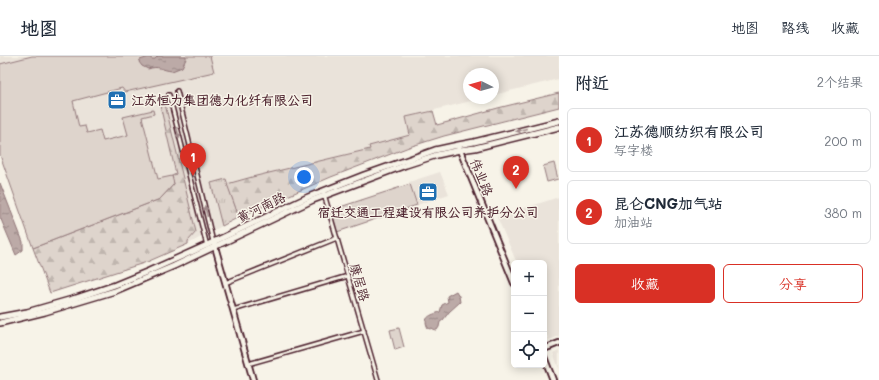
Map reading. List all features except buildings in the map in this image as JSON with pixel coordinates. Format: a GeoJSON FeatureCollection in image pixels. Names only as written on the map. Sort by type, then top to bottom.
{"type":"FeatureCollection","features":[{"type":"Feature","properties":{"kind":"main road","name":"黄河南路"},"geometry":{"type":"LineString","coordinates":[[459,148],[474,142],[559,121]]}},
{"type":"Feature","properties":{"kind":"main road","name":"黄河南路"},"geometry":{"type":"LineString","coordinates":[[0,318],[76,298],[115,285],[214,245],[324,193],[405,160],[435,150],[475,148],[559,127]]}},
{"type":"Feature","properties":{"kind":"main road","name":"黄河南路"},"geometry":{"type":"LineString","coordinates":[[0,323],[57,309],[114,291],[174,266],[207,248]]}},
{"type":"Feature","properties":{"kind":"street"},"geometry":{"type":"LineString","coordinates":[[177,91],[214,245],[253,380]]}},
{"type":"Feature","properties":{"kind":"street"},"geometry":{"type":"LineString","coordinates":[[169,95],[207,248]]}},
{"type":"Feature","properties":{"kind":"street","name":"伟业路"},"geometry":{"type":"LineString","coordinates":[[459,148],[511,276]]}},
{"type":"Feature","properties":{"kind":"street","name":"康居路"},"geometry":{"type":"LineString","coordinates":[[324,193],[378,380]]}},
{"type":"Feature","properties":{"kind":"street"},"geometry":{"type":"LineString","coordinates":[[225,283],[337,238]]}},
{"type":"Feature","properties":{"kind":"street"},"geometry":{"type":"LineString","coordinates":[[233,310],[348,276]]}},
{"type":"Feature","properties":{"kind":"street"},"geometry":{"type":"LineString","coordinates":[[248,364],[364,331]]}},
{"type":"Feature","properties":{"kind":"street"},"geometry":{"type":"LineString","coordinates":[[547,348],[559,343]]}},
{"type":"Feature","properties":{"kind":"street"},"geometry":{"type":"LineString","coordinates":[[547,365],[553,380]]}},
{"type":"Feature","properties":{"kind":"shaded area"},"geometry":{"type":"Polygon","coordinates":[[[0,56],[559,56],[559,79],[499,94],[499,68],[463,68],[463,103],[406,117],[411,135],[370,146],[370,149],[228,184],[239,217],[188,244],[147,262],[50,293],[0,155],[0,56]]]}},
{"type":"Feature","properties":{"kind":"shaded area"},"geometry":{"type":"Polygon","coordinates":[[[440,172],[449,194],[417,205],[409,182],[440,172]]]}},
{"type":"Feature","properties":{"kind":"shaded area"},"geometry":{"type":"Polygon","coordinates":[[[559,197],[559,336],[549,340],[547,335],[547,260],[516,260],[497,217],[559,197]]]}},
{"type":"Feature","properties":{"kind":"shaded area"},"geometry":{"type":"Polygon","coordinates":[[[559,350],[559,369],[553,353],[559,350]]]}},
{"type":"Feature","properties":{"kind":"green space"},"geometry":{"type":"Polygon","coordinates":[[[32,56],[210,56],[214,72],[125,92],[122,88],[73,101],[79,127],[85,126],[87,133],[100,130],[103,141],[128,135],[123,117],[153,110],[154,114],[142,117],[158,179],[172,176],[174,184],[160,199],[33,248],[0,155],[0,64],[32,56]]]}},
{"type":"Feature","properties":{"kind":"green space"},"geometry":{"type":"Polygon","coordinates":[[[559,93],[559,107],[444,136],[409,147],[331,177],[239,217],[227,184],[370,149],[369,146],[410,135],[406,117],[433,111],[437,125],[559,93]]]}},
{"type":"Feature","properties":{"kind":"green space"},"geometry":{"type":"Polygon","coordinates":[[[165,104],[196,232],[188,241],[188,244],[147,262],[50,293],[33,248],[160,199],[174,184],[172,176],[176,174],[160,105],[165,104]]]}},
{"type":"Feature","properties":{"kind":"green space"},"geometry":{"type":"Polygon","coordinates":[[[554,163],[558,179],[547,182],[543,166],[554,163]]]}},
{"type":"Feature","properties":{"kind":"green space"},"geometry":{"type":"Polygon","coordinates":[[[226,179],[239,217],[222,226],[211,183],[226,179]]]}},
{"type":"Feature","properties":{"kind":"green space"},"geometry":{"type":"Polygon","coordinates":[[[410,184],[417,205],[337,232],[331,210],[410,184]]]}},
{"type":"Feature","properties":{"kind":"green space"},"geometry":{"type":"Polygon","coordinates":[[[399,328],[404,347],[395,350],[390,330],[399,328]]]}},
{"type":"Feature","properties":{"kind":"water"},"geometry":{"type":"Polygon","coordinates":[[[158,56],[186,56],[186,59],[182,67],[172,71],[158,68],[148,69],[142,66],[139,62],[140,60],[149,57],[155,59],[158,56]]]}},
{"type":"Feature","properties":{"kind":"water"},"geometry":{"type":"Polygon","coordinates":[[[0,183],[23,242],[23,250],[16,255],[0,217],[0,183]]]}},
{"type":"Feature","properties":{"kind":"water"},"geometry":{"type":"Polygon","coordinates":[[[456,291],[460,302],[440,322],[437,330],[428,328],[426,321],[428,317],[440,312],[442,305],[448,302],[447,296],[456,291]]]}},
{"type":"Feature","properties":{"kind":"place","name":"江苏恒力集团德力化纤有限公司"},"geometry":{"type":"Point","coordinates":[117,100]}},
{"type":"Feature","properties":{"kind":"place","name":"江苏德顺纺织有限公司"},"geometry":{"type":"Point","coordinates":[193,176]}},
{"type":"Feature","properties":{"kind":"place","name":"昆仑CNG加气站"},"geometry":{"type":"Point","coordinates":[516,189]}},
{"type":"Feature","properties":{"kind":"place","name":"宿迁交通工程建设有限公司养护分公司"},"geometry":{"type":"Point","coordinates":[428,192]}}]}
